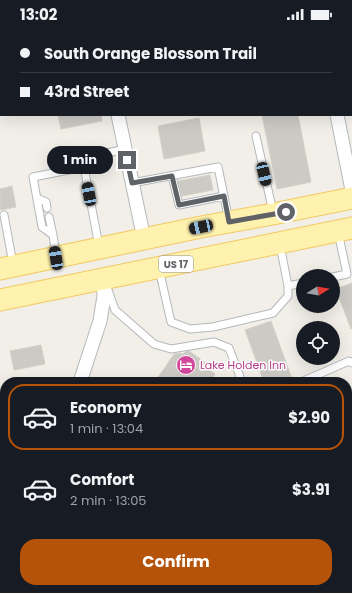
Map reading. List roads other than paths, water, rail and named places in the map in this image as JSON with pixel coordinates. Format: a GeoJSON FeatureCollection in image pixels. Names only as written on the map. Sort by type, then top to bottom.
{"type":"FeatureCollection","features":[{"type":"Feature","properties":{"kind":"main road"},"geometry":{"type":"LineString","coordinates":[[7,268],[99,248],[352,198]]}},
{"type":"Feature","properties":{"kind":"main road","name":"US 17"},"geometry":{"type":"LineString","coordinates":[[0,300],[345,229]]}},
{"type":"Feature","properties":{"kind":"street"},"geometry":{"type":"LineString","coordinates":[[118,116],[144,239]]}},
{"type":"Feature","properties":{"kind":"street"},"geometry":{"type":"LineString","coordinates":[[337,116],[352,190]]}},
{"type":"Feature","properties":{"kind":"street"},"geometry":{"type":"LineString","coordinates":[[82,377],[100,321],[104,296],[103,279]]}},
{"type":"Feature","properties":{"kind":"lane"},"geometry":{"type":"LineString","coordinates":[[256,136],[273,214]]}},
{"type":"Feature","properties":{"kind":"lane"},"geometry":{"type":"LineString","coordinates":[[53,235],[42,227],[33,177],[84,167],[103,154],[125,149]]}},
{"type":"Feature","properties":{"kind":"lane"},"geometry":{"type":"LineString","coordinates":[[84,167],[99,248]]}},
{"type":"Feature","properties":{"kind":"lane"},"geometry":{"type":"LineString","coordinates":[[132,183],[218,167],[229,222]]}},
{"type":"Feature","properties":{"kind":"lane"},"geometry":{"type":"LineString","coordinates":[[183,173],[188,179]]}},
{"type":"Feature","properties":{"kind":"lane"},"geometry":{"type":"LineString","coordinates":[[172,176],[179,205],[224,196]]}},
{"type":"Feature","properties":{"kind":"lane"},"geometry":{"type":"LineString","coordinates":[[199,193],[205,200]]}},
{"type":"Feature","properties":{"kind":"lane"},"geometry":{"type":"LineString","coordinates":[[37,198],[46,202],[47,208]]}},
{"type":"Feature","properties":{"kind":"lane"},"geometry":{"type":"LineString","coordinates":[[4,215],[7,268]]}},
{"type":"Feature","properties":{"kind":"lane"},"geometry":{"type":"LineString","coordinates":[[49,217],[56,258]]}},
{"type":"Feature","properties":{"kind":"lane"},"geometry":{"type":"LineString","coordinates":[[340,276],[347,274],[345,229]]}},
{"type":"Feature","properties":{"kind":"lane"},"geometry":{"type":"LineString","coordinates":[[158,268],[171,322],[190,329],[213,327],[273,313],[288,296],[288,286],[279,243]]}},
{"type":"Feature","properties":{"kind":"lane"},"geometry":{"type":"LineString","coordinates":[[103,279],[115,310],[154,344],[171,349],[214,342],[229,348],[240,377]]}},
{"type":"Feature","properties":{"kind":"lane"},"geometry":{"type":"LineString","coordinates":[[288,286],[296,284]]}},
{"type":"Feature","properties":{"kind":"lane"},"geometry":{"type":"LineString","coordinates":[[312,377],[349,361],[352,363]]}},
{"type":"Feature","properties":{"kind":"place","name":"Lake Holden Inn"},"geometry":{"type":"Point","coordinates":[186,365]}}]}
